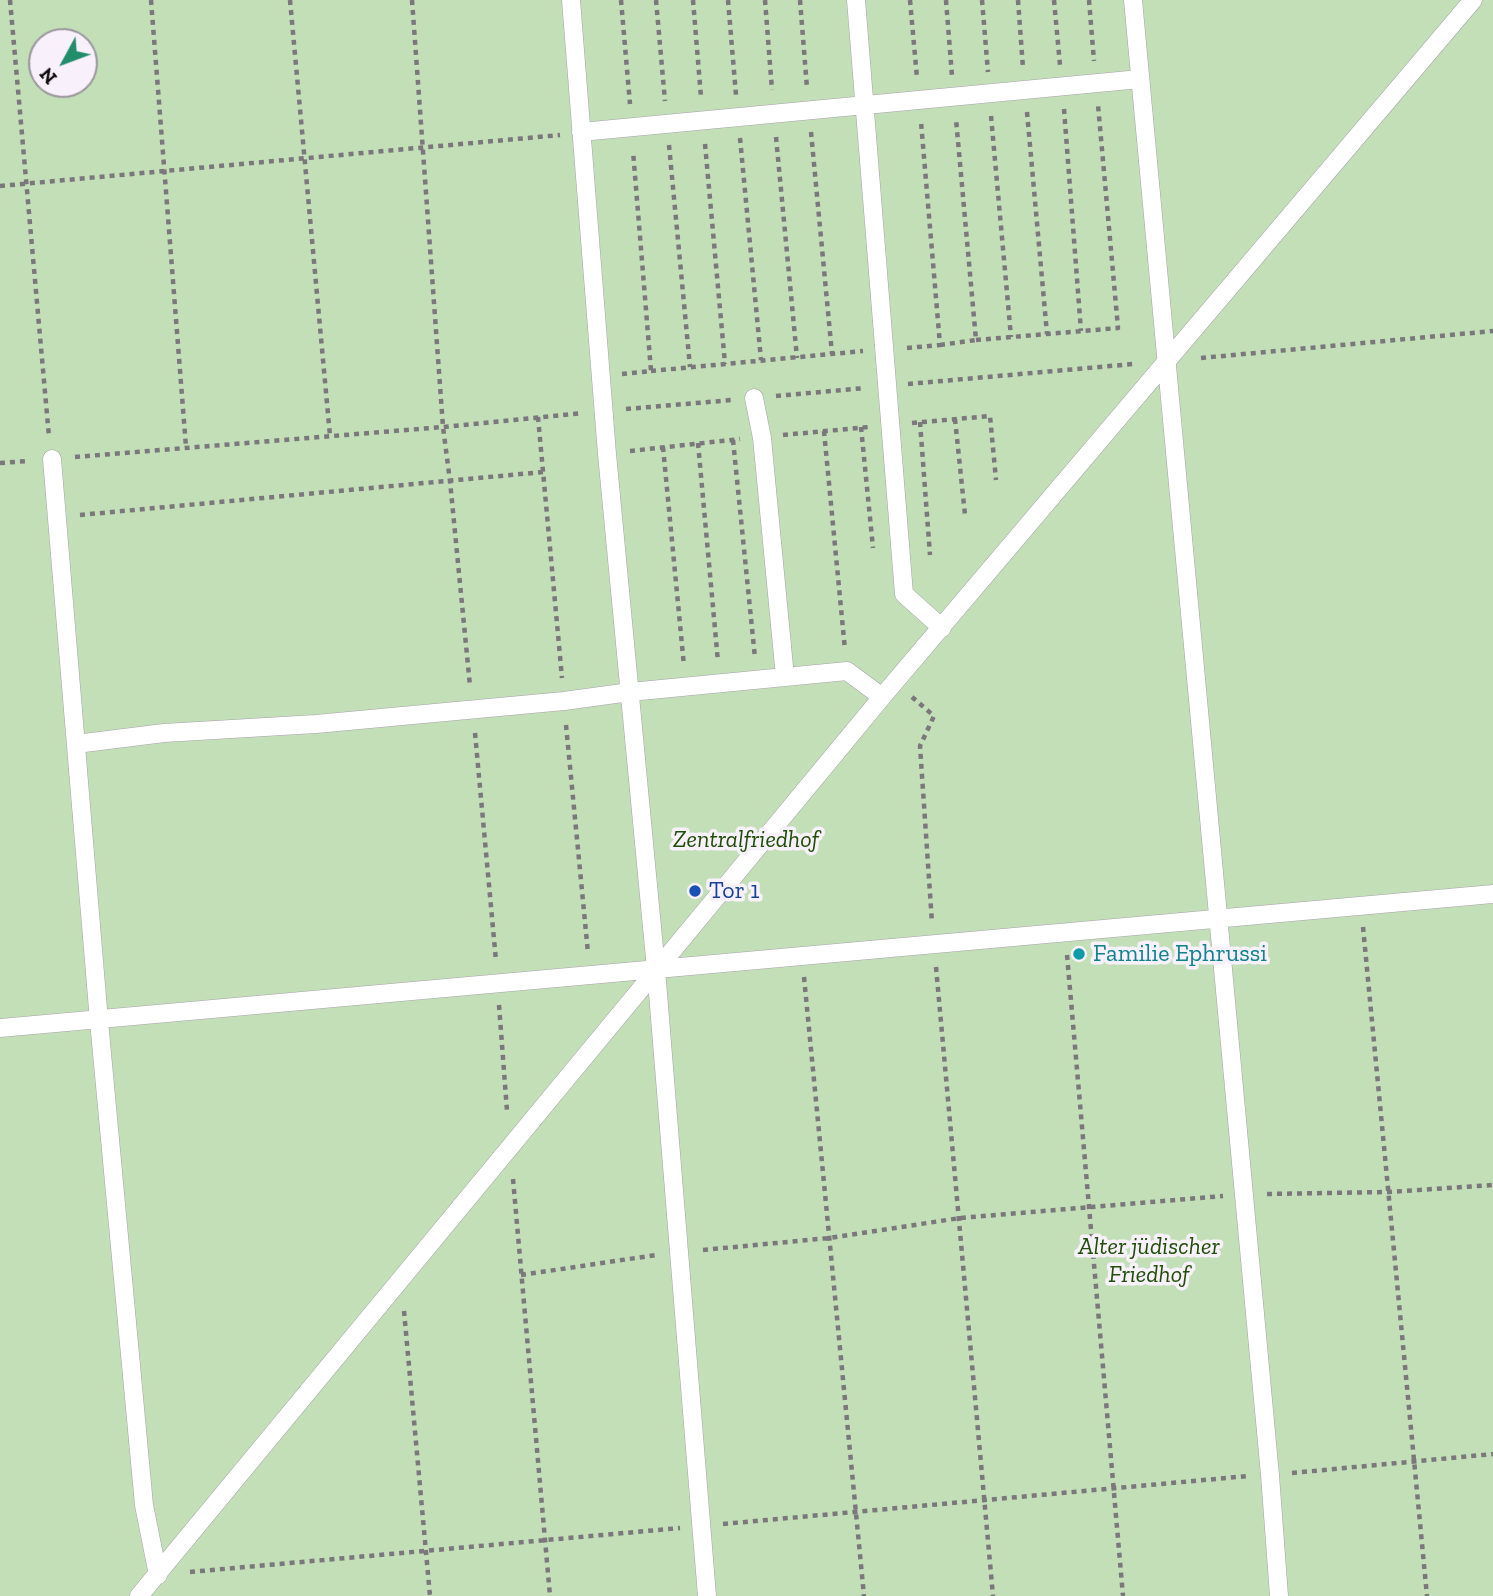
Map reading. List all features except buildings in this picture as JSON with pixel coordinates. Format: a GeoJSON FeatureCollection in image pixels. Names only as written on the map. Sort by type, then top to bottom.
{"type":"FeatureCollection","features":[{"type":"Feature","properties":{"kind":"lane"},"geometry":{"type":"LineString","coordinates":[[571,0],[607,454],[656,969],[708,1596]]}},
{"type":"Feature","properties":{"kind":"lane"},"geometry":{"type":"LineString","coordinates":[[856,0],[904,594],[942,628]]}},
{"type":"Feature","properties":{"kind":"lane"},"geometry":{"type":"LineString","coordinates":[[1133,0],[1279,1596]]}},
{"type":"Feature","properties":{"kind":"lane"},"geometry":{"type":"LineString","coordinates":[[139,1596],[882,697],[1473,0]]}},
{"type":"Feature","properties":{"kind":"lane"},"geometry":{"type":"LineString","coordinates":[[582,132],[1140,79]]}},
{"type":"Feature","properties":{"kind":"lane"},"geometry":{"type":"LineString","coordinates":[[754,398],[762,438],[785,677]]}},
{"type":"Feature","properties":{"kind":"lane"},"geometry":{"type":"LineString","coordinates":[[52,459],[99,1021],[144,1504],[158,1575]]}},
{"type":"Feature","properties":{"kind":"lane"},"geometry":{"type":"LineString","coordinates":[[76,744],[164,733],[316,724],[564,701],[847,671],[882,697]]}},
{"type":"Feature","properties":{"kind":"lane"},"geometry":{"type":"LineString","coordinates":[[0,1028],[1493,894]]}},
{"type":"Feature","properties":{"kind":"path"},"geometry":{"type":"LineString","coordinates":[[10,0],[52,459]]}},
{"type":"Feature","properties":{"kind":"path"},"geometry":{"type":"LineString","coordinates":[[150,0],[186,447]]}},
{"type":"Feature","properties":{"kind":"path"},"geometry":{"type":"LineString","coordinates":[[290,0],[330,436]]}},
{"type":"Feature","properties":{"kind":"path"},"geometry":{"type":"LineString","coordinates":[[412,0],[443,427],[498,984],[550,1596]]}},
{"type":"Feature","properties":{"kind":"path"},"geometry":{"type":"LineString","coordinates":[[621,0],[651,371]]}},
{"type":"Feature","properties":{"kind":"path"},"geometry":{"type":"LineString","coordinates":[[656,0],[690,367]]}},
{"type":"Feature","properties":{"kind":"path"},"geometry":{"type":"LineString","coordinates":[[693,0],[725,364]]}},
{"type":"Feature","properties":{"kind":"path"},"geometry":{"type":"LineString","coordinates":[[728,0],[761,360]]}},
{"type":"Feature","properties":{"kind":"path"},"geometry":{"type":"LineString","coordinates":[[765,0],[797,358]]}},
{"type":"Feature","properties":{"kind":"path"},"geometry":{"type":"LineString","coordinates":[[800,0],[832,354]]}},
{"type":"Feature","properties":{"kind":"path"},"geometry":{"type":"LineString","coordinates":[[910,0],[940,345]]}},
{"type":"Feature","properties":{"kind":"path"},"geometry":{"type":"LineString","coordinates":[[946,0],[976,340]]}},
{"type":"Feature","properties":{"kind":"path"},"geometry":{"type":"LineString","coordinates":[[982,0],[1011,337]]}},
{"type":"Feature","properties":{"kind":"path"},"geometry":{"type":"LineString","coordinates":[[1018,0],[1046,334]]}},
{"type":"Feature","properties":{"kind":"path"},"geometry":{"type":"LineString","coordinates":[[1054,0],[1082,331]]}},
{"type":"Feature","properties":{"kind":"path"},"geometry":{"type":"LineString","coordinates":[[601,376],[1118,328],[1089,0]]}},
{"type":"Feature","properties":{"kind":"path"},"geometry":{"type":"LineString","coordinates":[[0,187],[582,132]]}},
{"type":"Feature","properties":{"kind":"path"},"geometry":{"type":"LineString","coordinates":[[607,454],[990,416],[996,480]]}},
{"type":"Feature","properties":{"kind":"path"},"geometry":{"type":"LineString","coordinates":[[955,419],[965,515]]}},
{"type":"Feature","properties":{"kind":"path"},"geometry":{"type":"LineString","coordinates":[[919,422],[930,555]]}},
{"type":"Feature","properties":{"kind":"path"},"geometry":{"type":"LineString","coordinates":[[861,427],[874,552]]}},
{"type":"Feature","properties":{"kind":"path"},"geometry":{"type":"LineString","coordinates":[[824,431],[847,671]]}},
{"type":"Feature","properties":{"kind":"path"},"geometry":{"type":"LineString","coordinates":[[733,440],[757,681]]}},
{"type":"Feature","properties":{"kind":"path"},"geometry":{"type":"LineString","coordinates":[[698,443],[720,684]]}},
{"type":"Feature","properties":{"kind":"path"},"geometry":{"type":"LineString","coordinates":[[663,447],[687,688]]}},
{"type":"Feature","properties":{"kind":"path"},"geometry":{"type":"LineString","coordinates":[[57,517],[543,472]]}},
{"type":"Feature","properties":{"kind":"path"},"geometry":{"type":"LineString","coordinates":[[895,683],[934,716],[920,746],[933,943],[993,1596]]}},
{"type":"Feature","properties":{"kind":"path"},"geometry":{"type":"LineString","coordinates":[[1361,905],[1427,1596]]}},
{"type":"Feature","properties":{"kind":"path"},"geometry":{"type":"LineString","coordinates":[[1065,932],[1123,1596]]}},
{"type":"Feature","properties":{"kind":"path"},"geometry":{"type":"LineString","coordinates":[[802,956],[864,1596]]}},
{"type":"Feature","properties":{"kind":"path"},"geometry":{"type":"LineString","coordinates":[[521,1275],[680,1252],[829,1238],[960,1218],[1089,1206],[1243,1195],[1389,1192],[1493,1185]]}},
{"type":"Feature","properties":{"kind":"path"},"geometry":{"type":"LineString","coordinates":[[401,1277],[430,1596]]}},
{"type":"Feature","properties":{"kind":"path"},"geometry":{"type":"LineString","coordinates":[[158,1575],[1493,1454]]}},
{"type":"Feature","properties":{"kind":"green space","name":"Zentralfriedhof"},"geometry":{"type":"Polygon","coordinates":[[[0,0],[1493,0],[1493,1596],[0,1596],[0,0]]]}},
{"type":"Feature","properties":{"kind":"place","name":"Tor 1"},"geometry":{"type":"Point","coordinates":[695,891]}},
{"type":"Feature","properties":{"kind":"place","name":"Familie Ephrussi"},"geometry":{"type":"Point","coordinates":[1079,954]}},
{"type":"Feature","properties":{"kind":"park label","name":"Alter jüdischer Friedhof"},"geometry":{"type":"Point","coordinates":[1149,1261]}}]}
